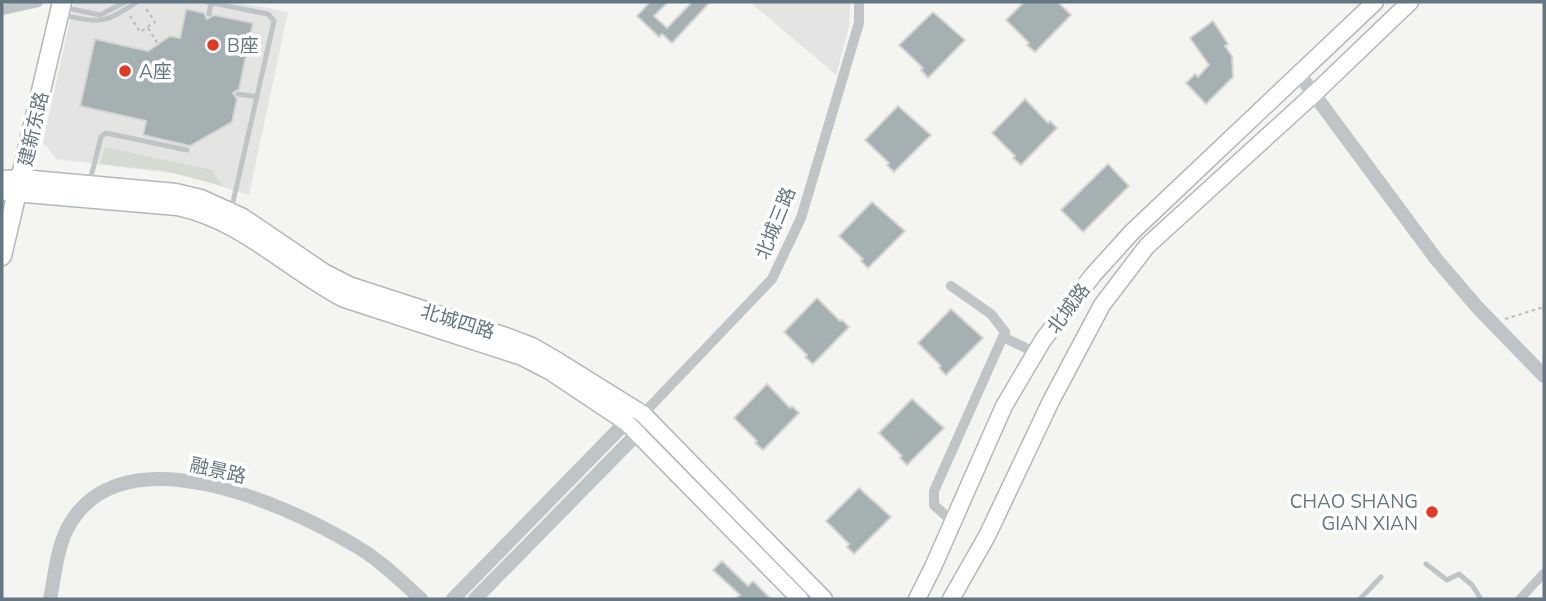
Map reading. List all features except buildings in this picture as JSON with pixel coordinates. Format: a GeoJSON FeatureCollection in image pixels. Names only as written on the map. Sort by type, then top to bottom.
{"type":"FeatureCollection","features":[{"type":"Feature","properties":{"kind":"main road","name":"北城路"},"geometry":{"type":"LineString","coordinates":[[917,599],[1004,406],[1036,352],[1093,275],[1132,232],[1375,2]]}},
{"type":"Feature","properties":{"kind":"main road","name":"北城路"},"geometry":{"type":"LineString","coordinates":[[951,599],[987,536],[1051,401],[1102,305],[1147,246],[1410,2]]}},
{"type":"Feature","properties":{"kind":"main road","name":"建新东路"},"geometry":{"type":"LineString","coordinates":[[2,215],[58,6]]}},
{"type":"Feature","properties":{"kind":"main road","name":"北城四路"},"geometry":{"type":"LineString","coordinates":[[10,185],[89,184],[176,192],[201,198],[317,285],[344,299],[522,357],[551,372],[631,428],[800,599]]}},
{"type":"Feature","properties":{"kind":"main road","name":"建新东路"},"geometry":{"type":"LineString","coordinates":[[2,256],[10,185]]}},
{"type":"Feature","properties":{"kind":"main road","name":"北城四路"},"geometry":{"type":"LineString","coordinates":[[10,185],[177,207],[230,218],[349,285],[532,346],[643,414],[824,599]]}},
{"type":"Feature","properties":{"kind":"street"},"geometry":{"type":"LineString","coordinates":[[2,10],[38,2]]}},
{"type":"Feature","properties":{"kind":"street","name":"北城三路"},"geometry":{"type":"LineString","coordinates":[[475,599],[643,414],[772,279],[801,218],[859,23],[859,2]]}},
{"type":"Feature","properties":{"kind":"street"},"geometry":{"type":"LineString","coordinates":[[1299,74],[1436,259],[1492,323],[1544,376]]}},
{"type":"Feature","properties":{"kind":"street"},"geometry":{"type":"LineString","coordinates":[[951,286],[991,314],[1005,332],[934,491],[934,505],[953,522]]}},
{"type":"Feature","properties":{"kind":"street"},"geometry":{"type":"LineString","coordinates":[[1003,337],[1036,352]]}},
{"type":"Feature","properties":{"kind":"street","name":"北城三路"},"geometry":{"type":"LineString","coordinates":[[453,599],[631,428]]}},
{"type":"Feature","properties":{"kind":"street","name":"融景路"},"geometry":{"type":"LineString","coordinates":[[50,599],[62,544],[71,522],[89,502],[109,488],[131,481],[162,478],[226,488],[301,517],[356,546],[421,599]]}},
{"type":"Feature","properties":{"kind":"street"},"geometry":{"type":"LineString","coordinates":[[1520,599],[1544,573]]}},
{"type":"Feature","properties":{"kind":"lane"},"geometry":{"type":"LineString","coordinates":[[58,6],[100,15],[125,2]]}},
{"type":"Feature","properties":{"kind":"lane"},"geometry":{"type":"LineString","coordinates":[[58,6],[100,22],[111,19],[140,2]]}},
{"type":"Feature","properties":{"kind":"lane"},"geometry":{"type":"LineString","coordinates":[[209,14],[209,2],[268,14],[273,18],[230,218]]}},
{"type":"Feature","properties":{"kind":"lane"},"geometry":{"type":"LineString","coordinates":[[238,93],[257,97]]}},
{"type":"Feature","properties":{"kind":"lane"},"geometry":{"type":"LineString","coordinates":[[89,184],[101,137],[106,133],[187,150]]}},
{"type":"Feature","properties":{"kind":"lane"},"geometry":{"type":"LineString","coordinates":[[1426,564],[1443,579],[1447,580],[1459,574],[1465,577],[1481,599]]}},
{"type":"Feature","properties":{"kind":"lane"},"geometry":{"type":"LineString","coordinates":[[1360,599],[1381,577]]}},
{"type":"Feature","properties":{"kind":"path"},"geometry":{"type":"LineString","coordinates":[[128,12],[140,32],[155,22],[140,2]]}},
{"type":"Feature","properties":{"kind":"path"},"geometry":{"type":"LineString","coordinates":[[147,27],[158,44]]}},
{"type":"Feature","properties":{"kind":"path"},"geometry":{"type":"LineString","coordinates":[[1492,323],[1544,307]]}},
{"type":"Feature","properties":{"kind":"shaded area"},"geometry":{"type":"Polygon","coordinates":[[[74,2],[235,2],[288,12],[249,195],[185,175],[56,159],[43,142],[74,2]]]}},
{"type":"Feature","properties":{"kind":"shaded area"},"geometry":{"type":"Polygon","coordinates":[[[750,2],[850,2],[849,26],[836,75],[750,2]]]}},
{"type":"Feature","properties":{"kind":"shaded area"},"geometry":{"type":"Polygon","coordinates":[[[105,147],[212,170],[223,186],[165,171],[100,164],[105,147]]]}},
{"type":"Feature","properties":{"kind":"place","name":"B座"},"geometry":{"type":"Point","coordinates":[213,45]}},
{"type":"Feature","properties":{"kind":"place","name":"A座"},"geometry":{"type":"Point","coordinates":[125,71]}},
{"type":"Feature","properties":{"kind":"place","name":"CHAO SHANG GIAN XIAN"},"geometry":{"type":"Point","coordinates":[1432,512]}}]}
